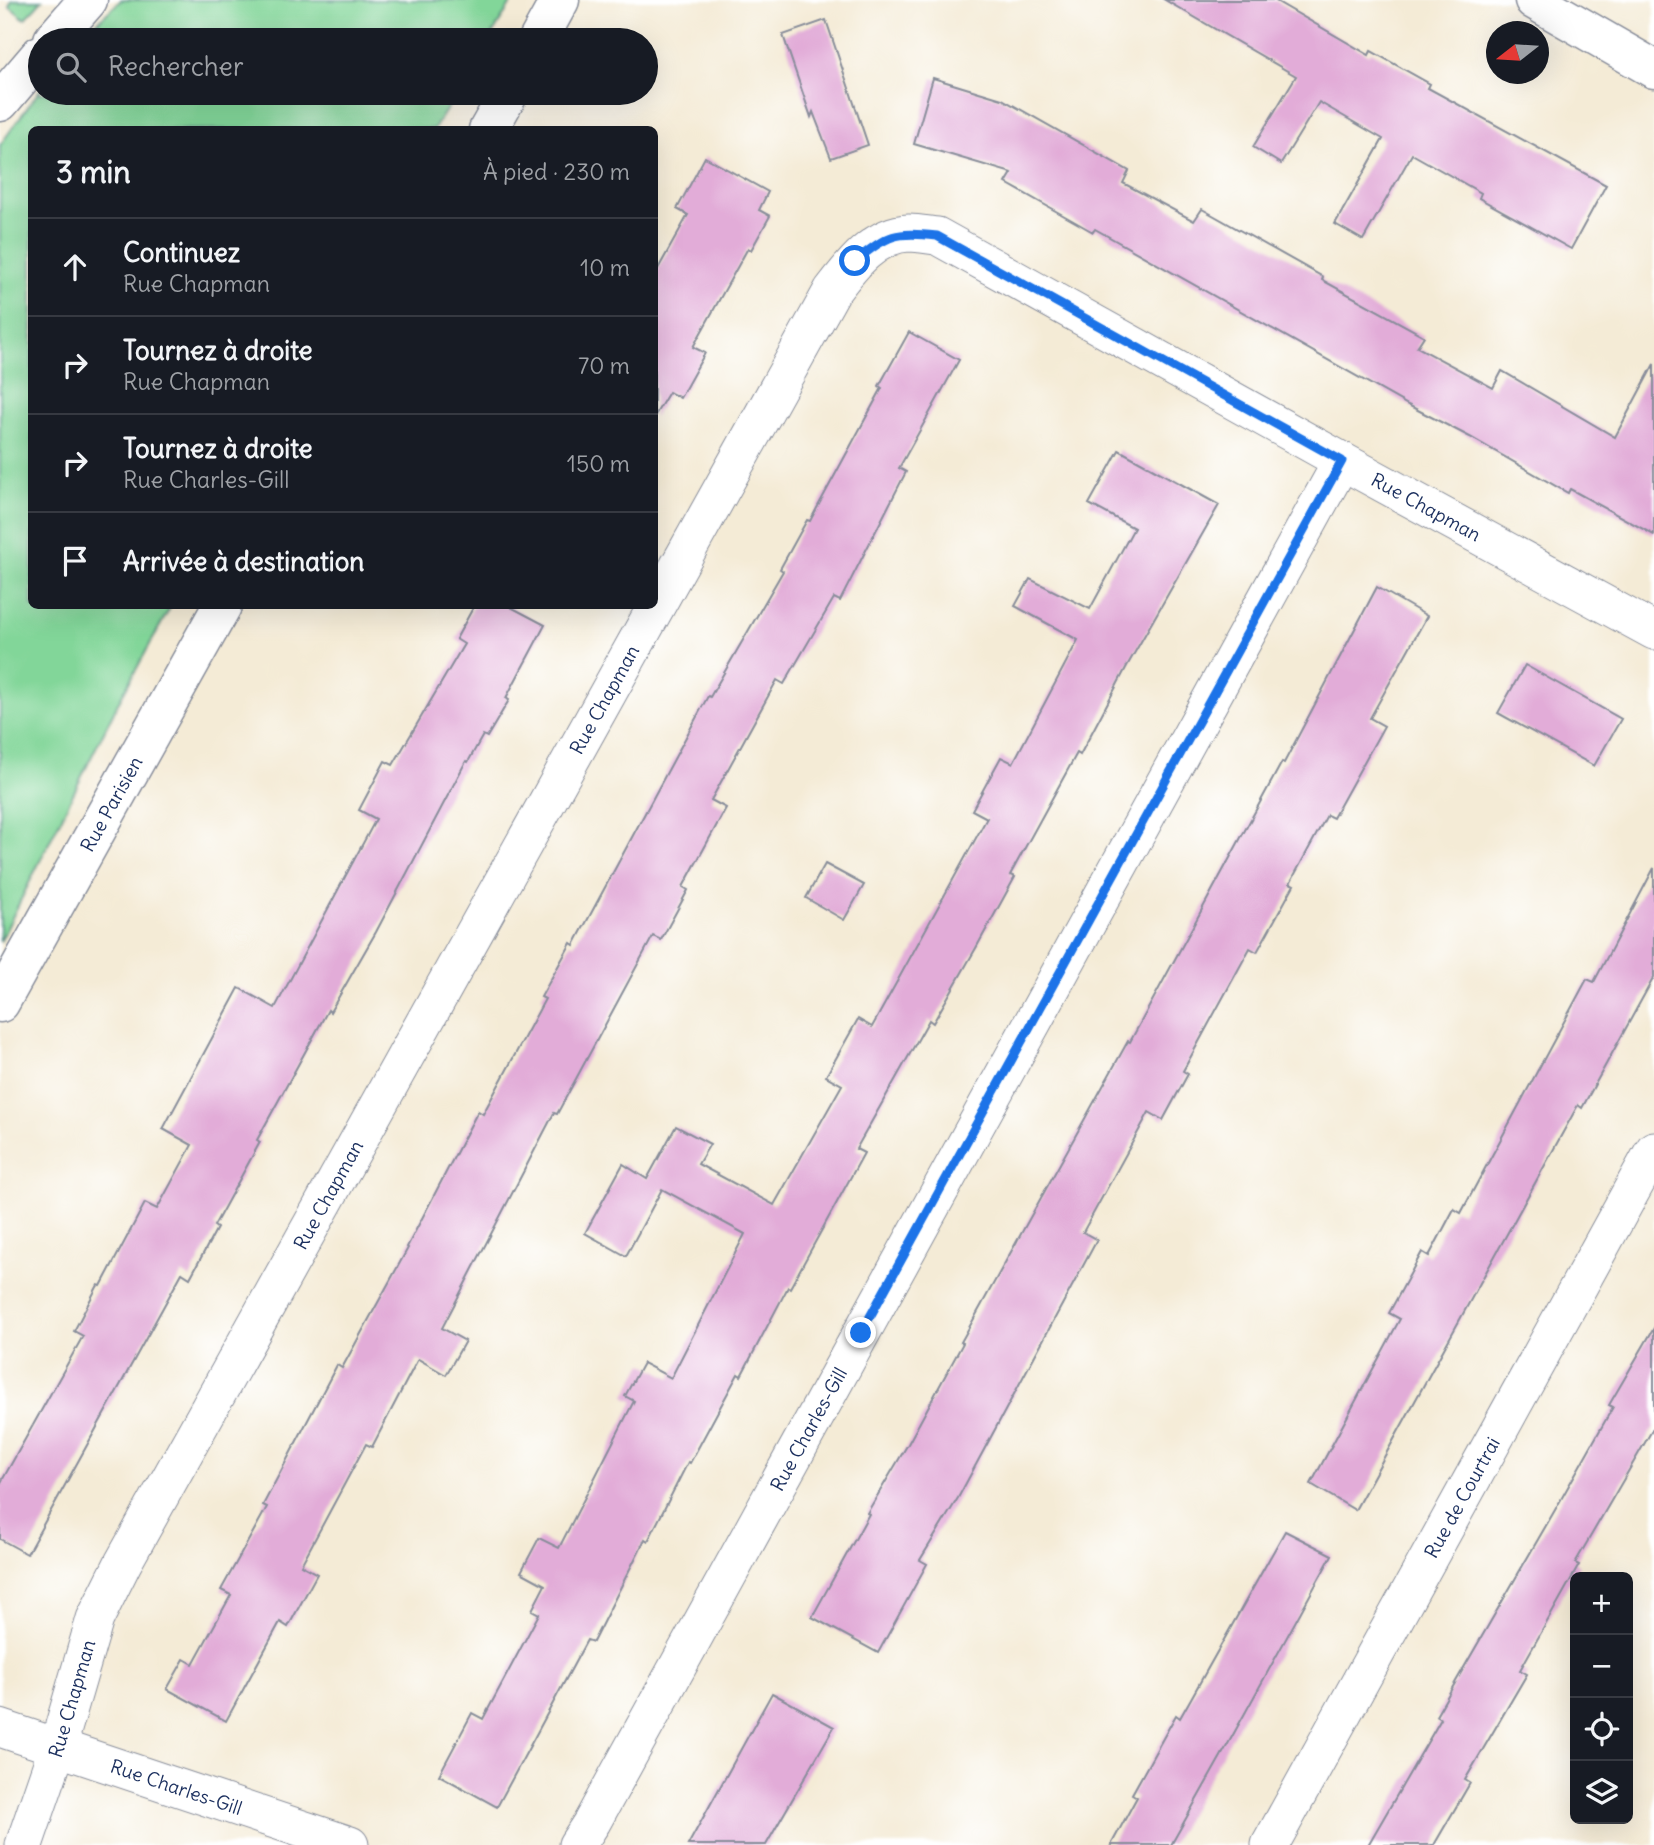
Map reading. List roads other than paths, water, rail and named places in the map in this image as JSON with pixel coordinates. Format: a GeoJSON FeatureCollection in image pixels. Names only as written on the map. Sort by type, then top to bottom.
{"type":"FeatureCollection","features":[{"type":"Feature","properties":{"kind":"main road"},"geometry":{"type":"LineString","coordinates":[[64,28],[88,0]]}},
{"type":"Feature","properties":{"kind":"main road"},"geometry":{"type":"LineString","coordinates":[[545,28],[561,0]]}},
{"type":"Feature","properties":{"kind":"main road"},"geometry":{"type":"LineString","coordinates":[[1534,0],[1654,69]]}},
{"type":"Feature","properties":{"kind":"main road"},"geometry":{"type":"LineString","coordinates":[[0,102],[28,69]]}},
{"type":"Feature","properties":{"kind":"main road"},"geometry":{"type":"LineString","coordinates":[[490,126],[502,105]]}},
{"type":"Feature","properties":{"kind":"main road","name":"Rue Parisien"},"geometry":{"type":"LineString","coordinates":[[0,1003],[220,609]]}},
{"type":"Feature","properties":{"kind":"street","name":"Rue Chapman"},"geometry":{"type":"LineString","coordinates":[[658,603],[832,291],[855,261],[883,239],[907,233],[937,236],[1654,631]]}},
{"type":"Feature","properties":{"kind":"street","name":"Rue Charles-Gill"},"geometry":{"type":"LineString","coordinates":[[576,1845],[599,1810],[1342,461]]}},
{"type":"Feature","properties":{"kind":"street","name":"Rue Chapman"},"geometry":{"type":"LineString","coordinates":[[24,1845],[58,1746],[94,1619],[655,609]]}},
{"type":"Feature","properties":{"kind":"street","name":"Rue de Courtrai"},"geometry":{"type":"LineString","coordinates":[[1270,1845],[1654,1150]]}},
{"type":"Feature","properties":{"kind":"street","name":"Rue Charles-Gill"},"geometry":{"type":"LineString","coordinates":[[0,1728],[351,1845]]}}]}
